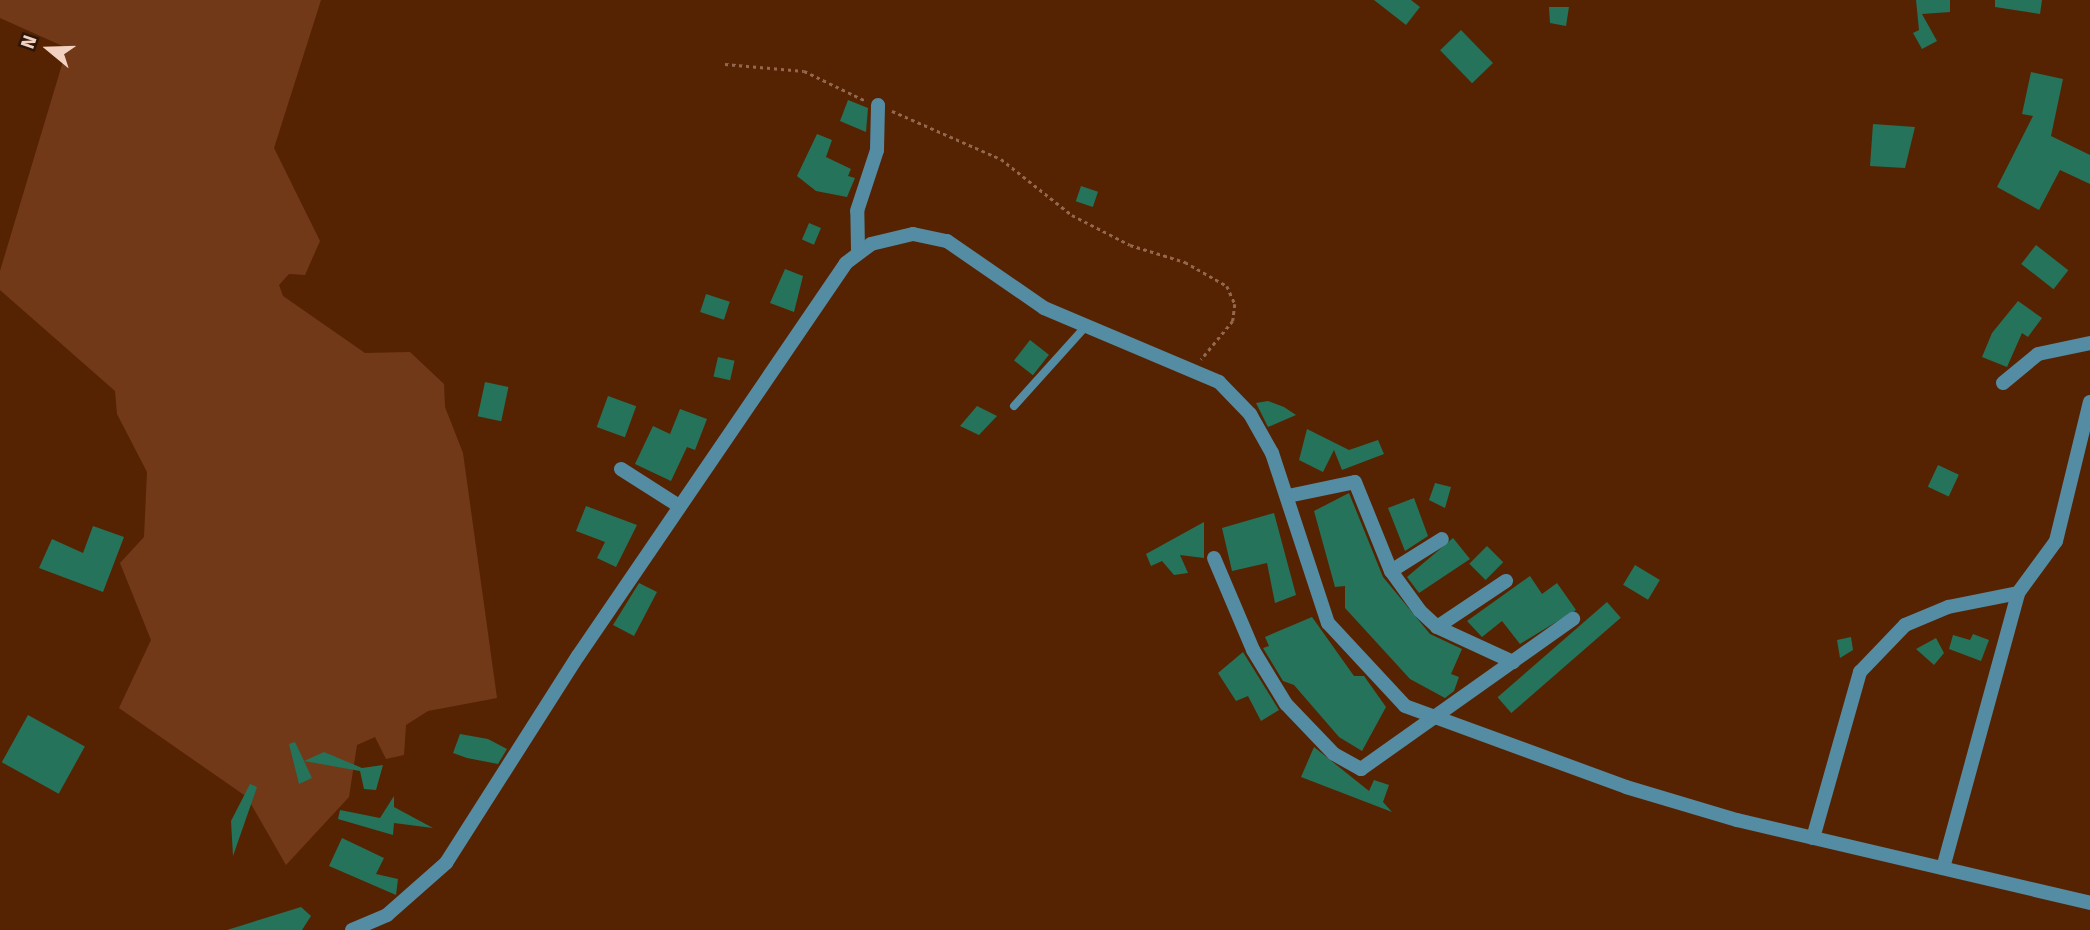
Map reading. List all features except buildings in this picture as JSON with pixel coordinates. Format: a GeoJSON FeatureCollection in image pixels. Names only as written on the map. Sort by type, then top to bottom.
{"type":"FeatureCollection","features":[{"type":"Feature","properties":{"kind":"street"},"geometry":{"type":"LineString","coordinates":[[858,250],[857,211],[877,150],[878,105]]}},
{"type":"Feature","properties":{"kind":"street"},"geometry":{"type":"LineString","coordinates":[[352,930],[387,915],[446,863],[678,506],[858,250],[899,234],[947,241],[1035,303],[1086,326],[1194,367],[1219,382],[1250,414],[1288,496],[1318,603],[1334,633],[1405,706],[1626,787],[1813,838],[2090,903]]}},
{"type":"Feature","properties":{"kind":"street"},"geometry":{"type":"LineString","coordinates":[[2003,383],[2038,354],[2090,343]]}},
{"type":"Feature","properties":{"kind":"street"},"geometry":{"type":"LineString","coordinates":[[1943,868],[2018,593],[2056,541],[2090,402]]}},
{"type":"Feature","properties":{"kind":"street"},"geometry":{"type":"LineString","coordinates":[[621,469],[678,506]]}},
{"type":"Feature","properties":{"kind":"street"},"geometry":{"type":"LineString","coordinates":[[1288,496],[1355,482],[1391,571],[1437,627],[1513,662]]}},
{"type":"Feature","properties":{"kind":"street"},"geometry":{"type":"LineString","coordinates":[[1391,571],[1442,539]]}},
{"type":"Feature","properties":{"kind":"street"},"geometry":{"type":"LineString","coordinates":[[1214,558],[1269,679],[1347,764],[1368,768],[1440,719],[1573,619]]}},
{"type":"Feature","properties":{"kind":"street"},"geometry":{"type":"LineString","coordinates":[[1437,627],[1506,581]]}},
{"type":"Feature","properties":{"kind":"street"},"geometry":{"type":"LineString","coordinates":[[1813,838],[1860,672],[1905,625],[1948,607],[2018,593]]}},
{"type":"Feature","properties":{"kind":"lane"},"geometry":{"type":"LineString","coordinates":[[1014,406],[1086,326]]}},
{"type":"Feature","properties":{"kind":"path"},"geometry":{"type":"LineString","coordinates":[[725,64],[804,71],[878,105],[970,142],[1072,215],[1227,286],[1235,304],[1233,321],[1194,367]]}},
{"type":"Feature","properties":{"kind":"shaded area"},"geometry":{"type":"Polygon","coordinates":[[[0,0],[321,0],[274,148],[320,241],[305,275],[289,274],[279,285],[283,296],[365,353],[410,352],[444,384],[445,407],[463,453],[497,698],[428,711],[406,725],[404,755],[386,759],[375,737],[357,745],[349,797],[286,865],[247,797],[119,708],[151,640],[120,563],[144,537],[147,472],[117,414],[115,391],[0,290],[0,271],[67,48],[0,18],[0,0]]]}}]}
